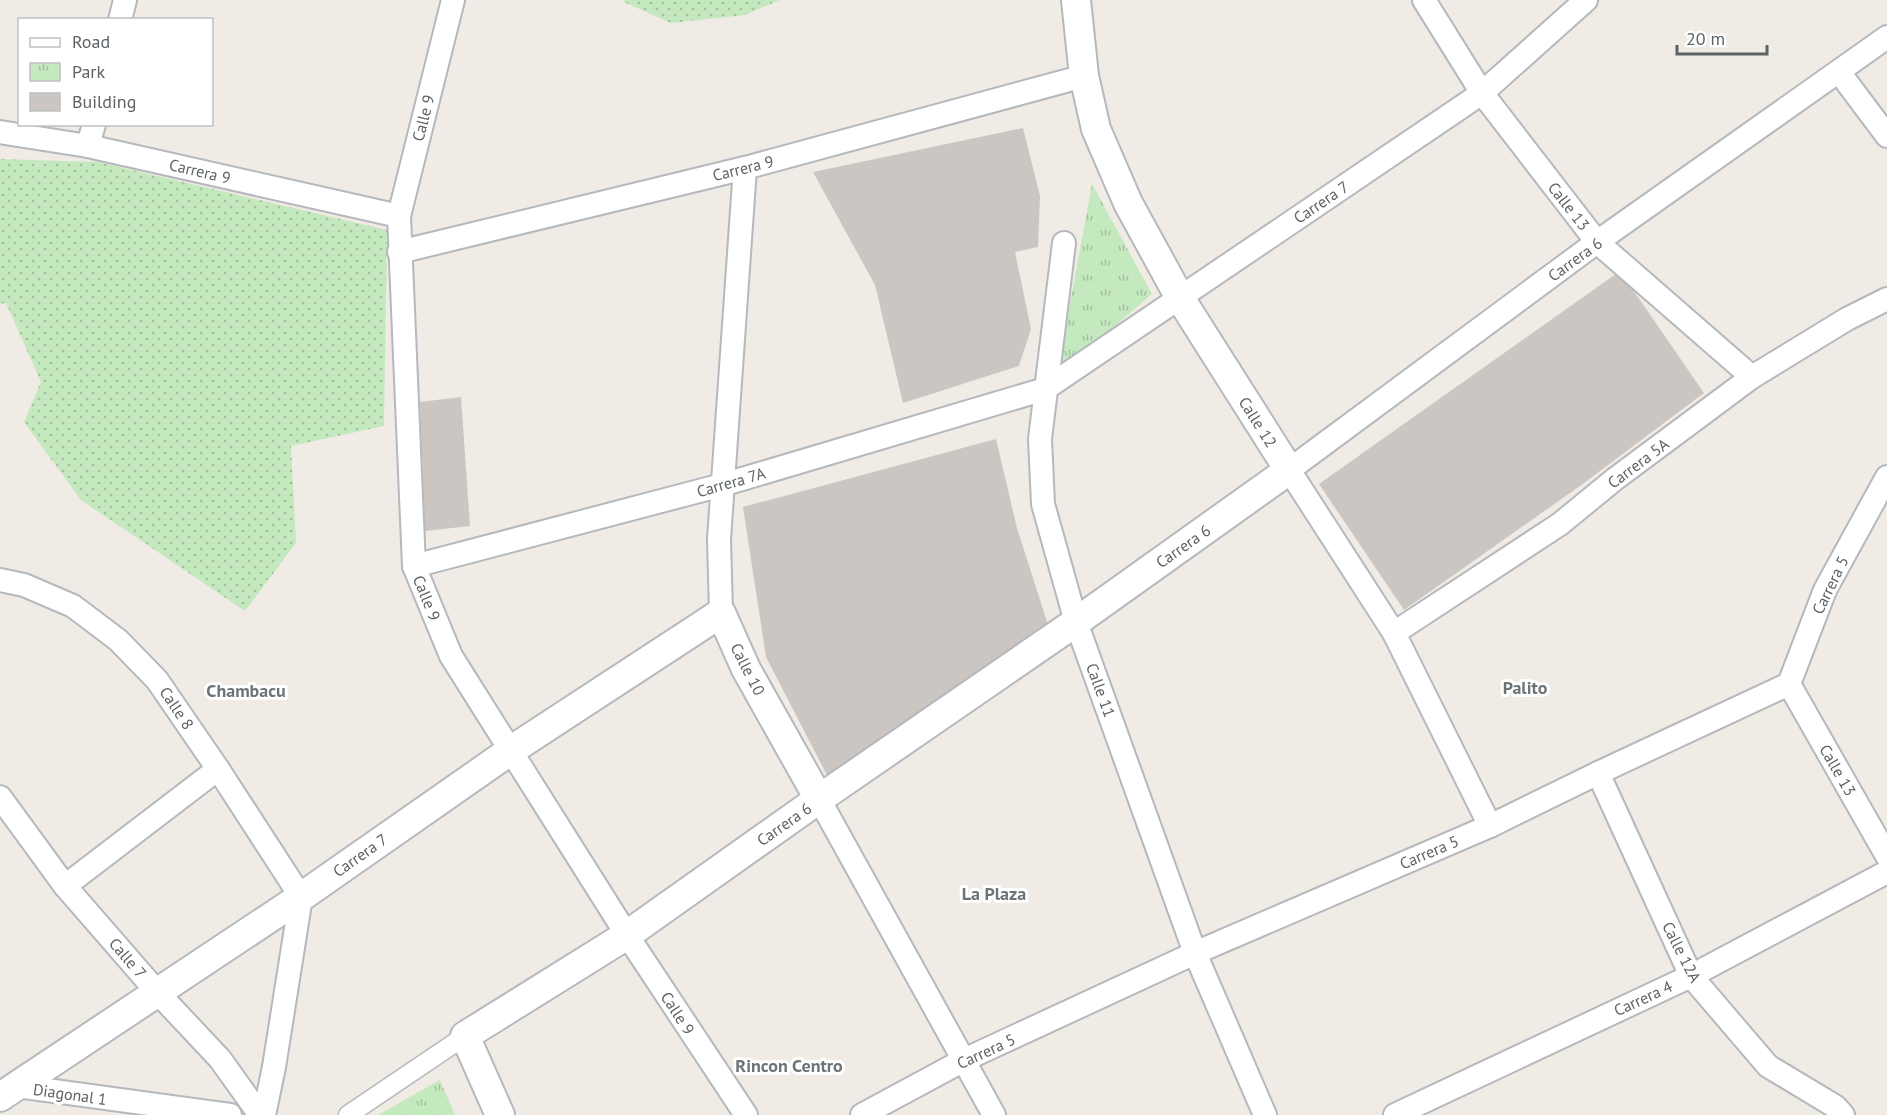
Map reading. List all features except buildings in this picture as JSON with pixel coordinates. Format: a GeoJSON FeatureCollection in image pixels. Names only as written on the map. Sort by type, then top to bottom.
{"type":"FeatureCollection","features":[{"type":"Feature","properties":{"kind":"street"},"geometry":{"type":"LineString","coordinates":[[120,18],[125,0]]}},
{"type":"Feature","properties":{"kind":"street","name":"Calle 9"},"geometry":{"type":"LineString","coordinates":[[453,0],[399,216],[414,566],[451,656],[627,935],[746,1115]]}},
{"type":"Feature","properties":{"kind":"street","name":"Calle 12"},"geometry":{"type":"LineString","coordinates":[[1076,0],[1084,76],[1096,129],[1128,203],[1180,298],[1394,633],[1490,826]]}},
{"type":"Feature","properties":{"kind":"street","name":"Calle 13"},"geometry":{"type":"LineString","coordinates":[[1424,0],[1482,93],[1597,242],[1752,377]]}},
{"type":"Feature","properties":{"kind":"street","name":"Carrera 7"},"geometry":{"type":"LineString","coordinates":[[1045,389],[1482,93],[1586,0]]}},
{"type":"Feature","properties":{"kind":"street","name":"Carrera 6"},"geometry":{"type":"LineString","coordinates":[[465,1036],[627,935],[1076,621],[1288,470],[1597,242],[1887,37]]}},
{"type":"Feature","properties":{"kind":"street"},"geometry":{"type":"LineString","coordinates":[[1839,72],[1887,136]]}},
{"type":"Feature","properties":{"kind":"street","name":"Carrera 9"},"geometry":{"type":"LineString","coordinates":[[399,252],[745,168],[1084,76]]}},
{"type":"Feature","properties":{"kind":"street","name":"Carrera 9"},"geometry":{"type":"LineString","coordinates":[[0,132],[91,135],[399,216]]}},
{"type":"Feature","properties":{"kind":"street","name":"Calle 10"},"geometry":{"type":"LineString","coordinates":[[745,168],[718,539],[721,613],[746,669],[994,1115]]}},
{"type":"Feature","properties":{"kind":"street","name":"Calle 11"},"geometry":{"type":"LineString","coordinates":[[1064,243],[1040,439],[1043,504],[1076,621],[1195,953],[1265,1115]]}},
{"type":"Feature","properties":{"kind":"street","name":"Carrera 5A"},"geometry":{"type":"LineString","coordinates":[[1394,633],[1560,524],[1615,479],[1752,377],[1847,319],[1887,299]]}},
{"type":"Feature","properties":{"kind":"street","name":"Carrera 7A"},"geometry":{"type":"LineString","coordinates":[[414,566],[722,485],[1045,389]]}},
{"type":"Feature","properties":{"kind":"street","name":"Carrera 5"},"geometry":{"type":"LineString","coordinates":[[862,1115],[964,1060],[1195,953],[1490,826],[1789,684],[1825,590],[1887,477]]}},
{"type":"Feature","properties":{"kind":"street","name":"Calle 8"},"geometry":{"type":"LineString","coordinates":[[0,580],[24,585],[73,606],[118,640],[158,680],[301,897]]}},
{"type":"Feature","properties":{"kind":"street","name":"Carrera 7"},"geometry":{"type":"LineString","coordinates":[[9,1092],[301,897],[510,752],[721,613]]}},
{"type":"Feature","properties":{"kind":"street","name":"Calle 13"},"geometry":{"type":"LineString","coordinates":[[1789,684],[1887,856]]}},
{"type":"Feature","properties":{"kind":"street"},"geometry":{"type":"LineString","coordinates":[[65,886],[218,769]]}},
{"type":"Feature","properties":{"kind":"street","name":"Calle 12A"},"geometry":{"type":"LineString","coordinates":[[1598,773],[1691,976],[1768,1066],[1836,1107],[1843,1115]]}},
{"type":"Feature","properties":{"kind":"street","name":"Calle 7"},"geometry":{"type":"LineString","coordinates":[[0,797],[65,886],[158,993],[220,1059],[262,1115]]}},
{"type":"Feature","properties":{"kind":"street","name":"Carrera 4"},"geometry":{"type":"LineString","coordinates":[[1395,1115],[1691,976],[1887,872]]}},
{"type":"Feature","properties":{"kind":"street"},"geometry":{"type":"LineString","coordinates":[[262,1115],[274,1067],[301,897]]}},
{"type":"Feature","properties":{"kind":"street"},"geometry":{"type":"LineString","coordinates":[[348,1115],[465,1036],[500,1115]]}},
{"type":"Feature","properties":{"kind":"street","name":"Diagonal 1"},"geometry":{"type":"LineString","coordinates":[[9,1092],[230,1115]]}},
{"type":"Feature","properties":{"kind":"green space"},"geometry":{"type":"Polygon","coordinates":[[[624,0],[780,0],[745,15],[671,23],[624,0]]]}},
{"type":"Feature","properties":{"kind":"green space"},"geometry":{"type":"Polygon","coordinates":[[[0,159],[98,162],[387,230],[384,426],[291,446],[296,543],[245,611],[81,500],[24,422],[41,382],[6,303],[0,304],[0,159]]]}},
{"type":"Feature","properties":{"kind":"green space"},"geometry":{"type":"Polygon","coordinates":[[[1092,184],[1152,294],[1066,368],[1060,358],[1092,184]]]}},
{"type":"Feature","properties":{"kind":"green space"},"geometry":{"type":"Polygon","coordinates":[[[440,1080],[455,1115],[378,1115],[440,1080]]]}},
{"type":"Feature","properties":{"kind":"district","name":"Palito"},"geometry":{"type":"Point","coordinates":[1525,687]}},
{"type":"Feature","properties":{"kind":"district","name":"Chambacu"},"geometry":{"type":"Point","coordinates":[246,690]}},
{"type":"Feature","properties":{"kind":"district","name":"La Plaza"},"geometry":{"type":"Point","coordinates":[994,893]}},
{"type":"Feature","properties":{"kind":"district","name":"Rincon Centro"},"geometry":{"type":"Point","coordinates":[789,1065]}}]}
